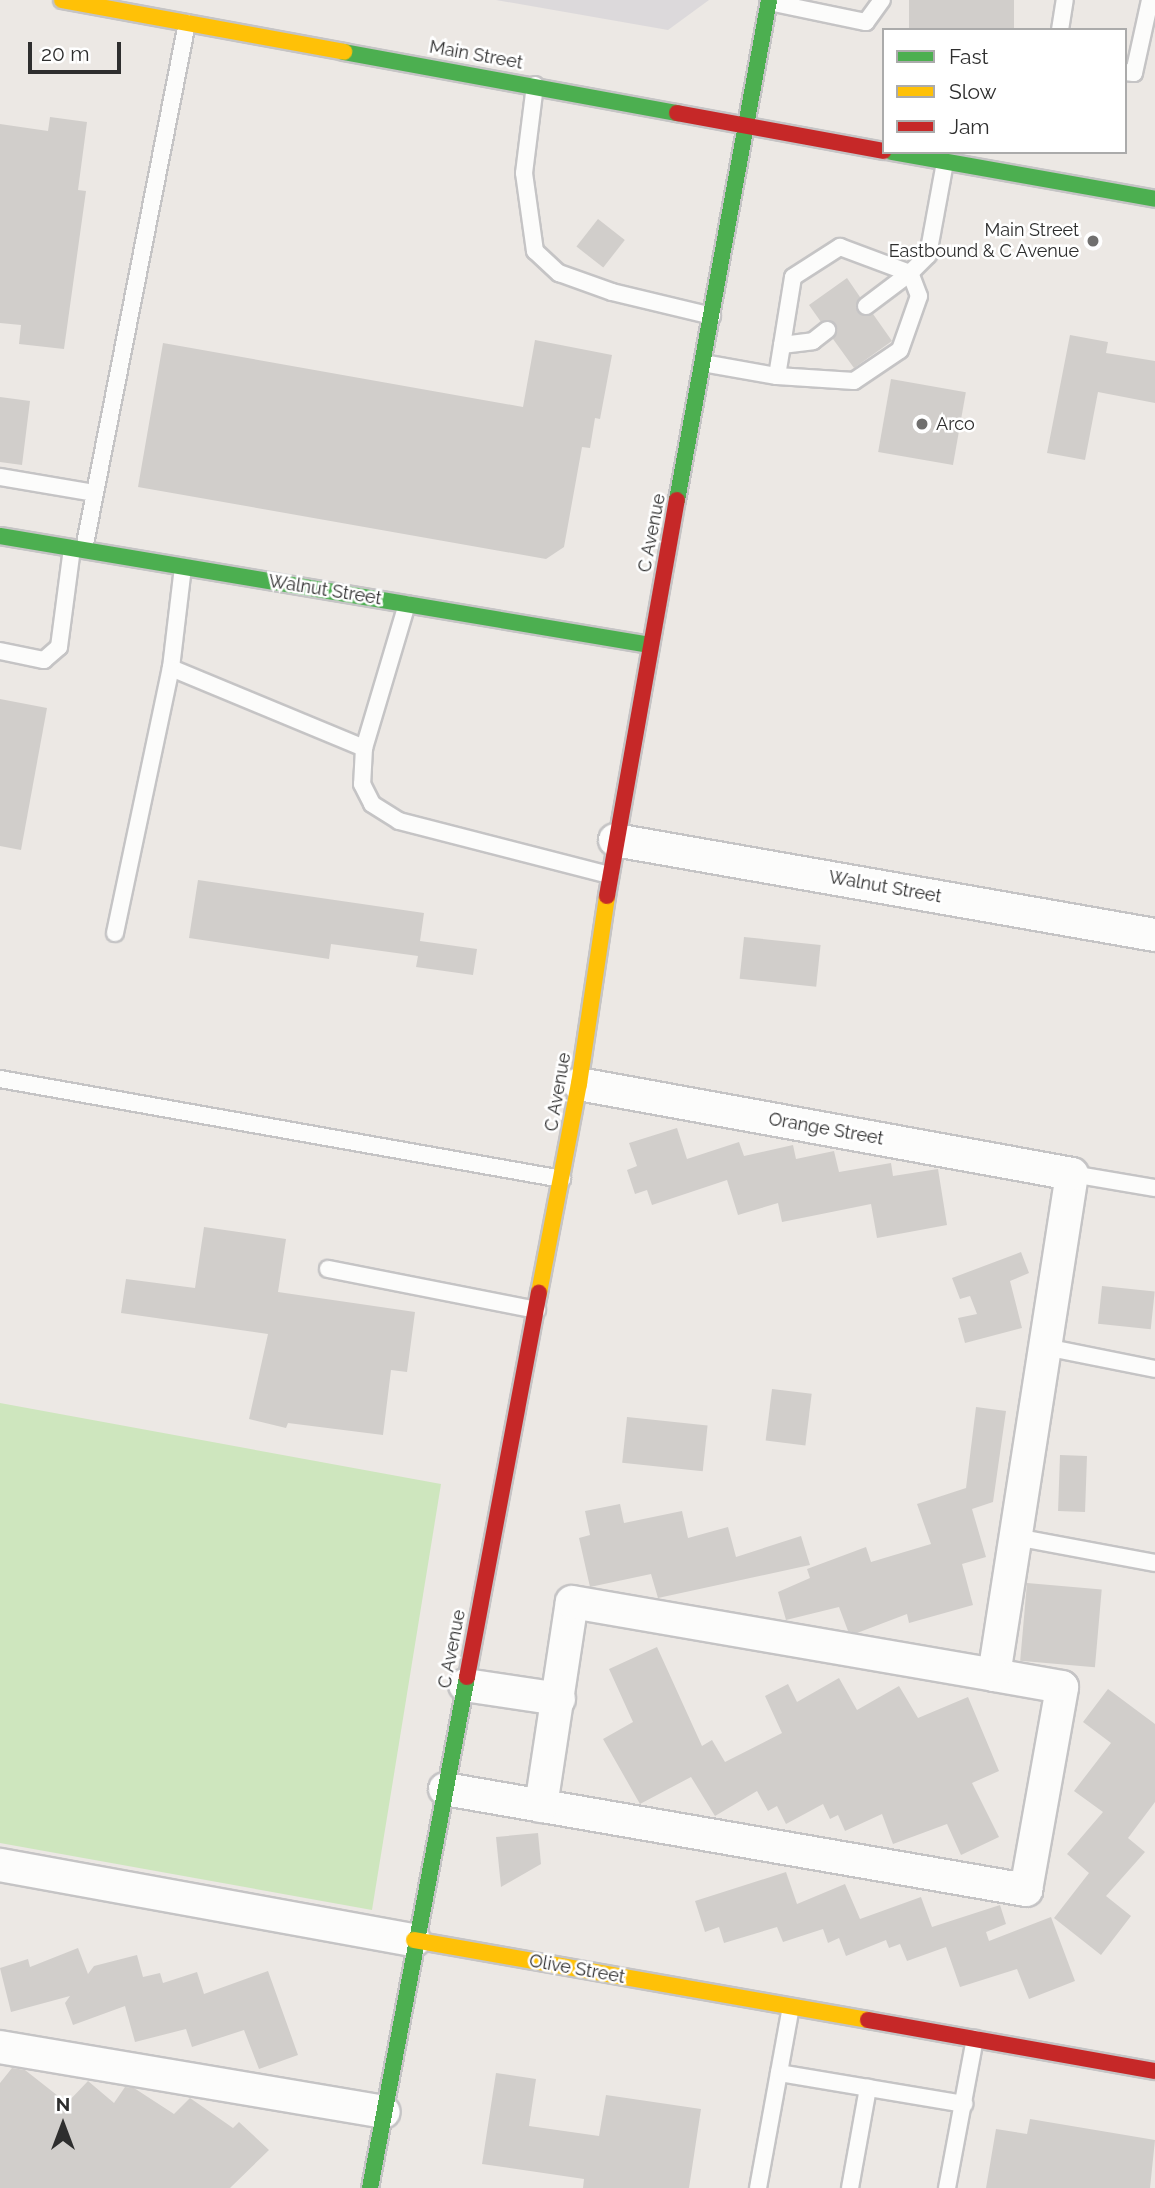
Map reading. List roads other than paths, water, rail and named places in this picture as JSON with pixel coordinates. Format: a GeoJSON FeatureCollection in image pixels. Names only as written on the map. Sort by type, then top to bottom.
{"type":"FeatureCollection","features":[{"type":"Feature","properties":{"kind":"street","name":"Main Street"},"geometry":{"type":"LineString","coordinates":[[62,0],[882,151]]}},
{"type":"Feature","properties":{"kind":"street","name":"C Avenue"},"geometry":{"type":"LineString","coordinates":[[370,2188],[414,1940],[562,1179],[579,1084],[615,840],[769,1]]}},
{"type":"Feature","properties":{"kind":"street"},"geometry":{"type":"LineString","coordinates":[[903,154],[1155,199]]}},
{"type":"Feature","properties":{"kind":"street","name":"Walnut Street"},"geometry":{"type":"LineString","coordinates":[[0,536],[650,645]]}},
{"type":"Feature","properties":{"kind":"street","name":"Walnut Street"},"geometry":{"type":"LineString","coordinates":[[615,840],[1155,935]]}},
{"type":"Feature","properties":{"kind":"street","name":"Orange Street"},"geometry":{"type":"LineString","coordinates":[[579,1084],[1072,1174]]}},
{"type":"Feature","properties":{"kind":"street"},"geometry":{"type":"LineString","coordinates":[[994,1675],[1072,1174]]}},
{"type":"Feature","properties":{"kind":"street"},"geometry":{"type":"LineString","coordinates":[[445,1790],[1026,1890],[1062,1687],[572,1602],[541,1806]]}},
{"type":"Feature","properties":{"kind":"street"},"geometry":{"type":"LineString","coordinates":[[465,1685],[558,1699]]}},
{"type":"Feature","properties":{"kind":"street","name":"Olive Street"},"geometry":{"type":"LineString","coordinates":[[0,1865],[1155,2071]]}},
{"type":"Feature","properties":{"kind":"street"},"geometry":{"type":"LineString","coordinates":[[0,2047],[384,2112]]}},
{"type":"Feature","properties":{"kind":"lane"},"geometry":{"type":"LineString","coordinates":[[769,1],[866,22],[882,0]]}},
{"type":"Feature","properties":{"kind":"lane"},"geometry":{"type":"LineString","coordinates":[[1060,28],[1065,0]]}},
{"type":"Feature","properties":{"kind":"lane"},"geometry":{"type":"LineString","coordinates":[[1130,73],[1150,0]]}},
{"type":"Feature","properties":{"kind":"lane"},"geometry":{"type":"LineString","coordinates":[[0,652],[44,660],[58,647],[78,549],[95,492],[187,23]]}},
{"type":"Feature","properties":{"kind":"lane"},"geometry":{"type":"LineString","coordinates":[[535,85],[524,173],[535,251],[559,273],[601,288],[712,316]]}},
{"type":"Feature","properties":{"kind":"lane"},"geometry":{"type":"LineString","coordinates":[[866,306],[929,255],[945,162]]}},
{"type":"Feature","properties":{"kind":"lane"},"geometry":{"type":"LineString","coordinates":[[703,363],[778,376],[854,380],[900,350],[919,296],[910,273],[839,247],[793,277],[778,376]]}},
{"type":"Feature","properties":{"kind":"lane"},"geometry":{"type":"LineString","coordinates":[[782,345],[813,341],[827,330]]}},
{"type":"Feature","properties":{"kind":"lane"},"geometry":{"type":"LineString","coordinates":[[0,477],[95,492]]}},
{"type":"Feature","properties":{"kind":"lane"},"geometry":{"type":"LineString","coordinates":[[115,933],[171,668],[183,567]]}},
{"type":"Feature","properties":{"kind":"lane"},"geometry":{"type":"LineString","coordinates":[[407,604],[364,748],[362,784],[372,804],[398,821],[610,876]]}},
{"type":"Feature","properties":{"kind":"lane"},"geometry":{"type":"LineString","coordinates":[[171,668],[364,748]]}},
{"type":"Feature","properties":{"kind":"lane"},"geometry":{"type":"LineString","coordinates":[[0,1079],[562,1179]]}},
{"type":"Feature","properties":{"kind":"lane"},"geometry":{"type":"LineString","coordinates":[[1072,1174],[1155,1188]]}},
{"type":"Feature","properties":{"kind":"lane"},"geometry":{"type":"LineString","coordinates":[[328,1269],[537,1310]]}},
{"type":"Feature","properties":{"kind":"lane"},"geometry":{"type":"LineString","coordinates":[[1045,1347],[1155,1368]]}},
{"type":"Feature","properties":{"kind":"lane"},"geometry":{"type":"LineString","coordinates":[[1016,1537],[1155,1563]]}},
{"type":"Feature","properties":{"kind":"lane"},"geometry":{"type":"LineString","coordinates":[[758,2188],[791,2007]]}},
{"type":"Feature","properties":{"kind":"lane"},"geometry":{"type":"LineString","coordinates":[[947,2188],[975,2039]]}},
{"type":"Feature","properties":{"kind":"lane"},"geometry":{"type":"LineString","coordinates":[[779,2073],[964,2104]]}},
{"type":"Feature","properties":{"kind":"lane"},"geometry":{"type":"LineString","coordinates":[[850,2188],[868,2088]]}},
{"type":"Feature","properties":{"kind":"place","name":"Main Street Eastbound & C Avenue"},"geometry":{"type":"Point","coordinates":[1093,241]}},
{"type":"Feature","properties":{"kind":"place","name":"Arco"},"geometry":{"type":"Point","coordinates":[922,424]}}]}
